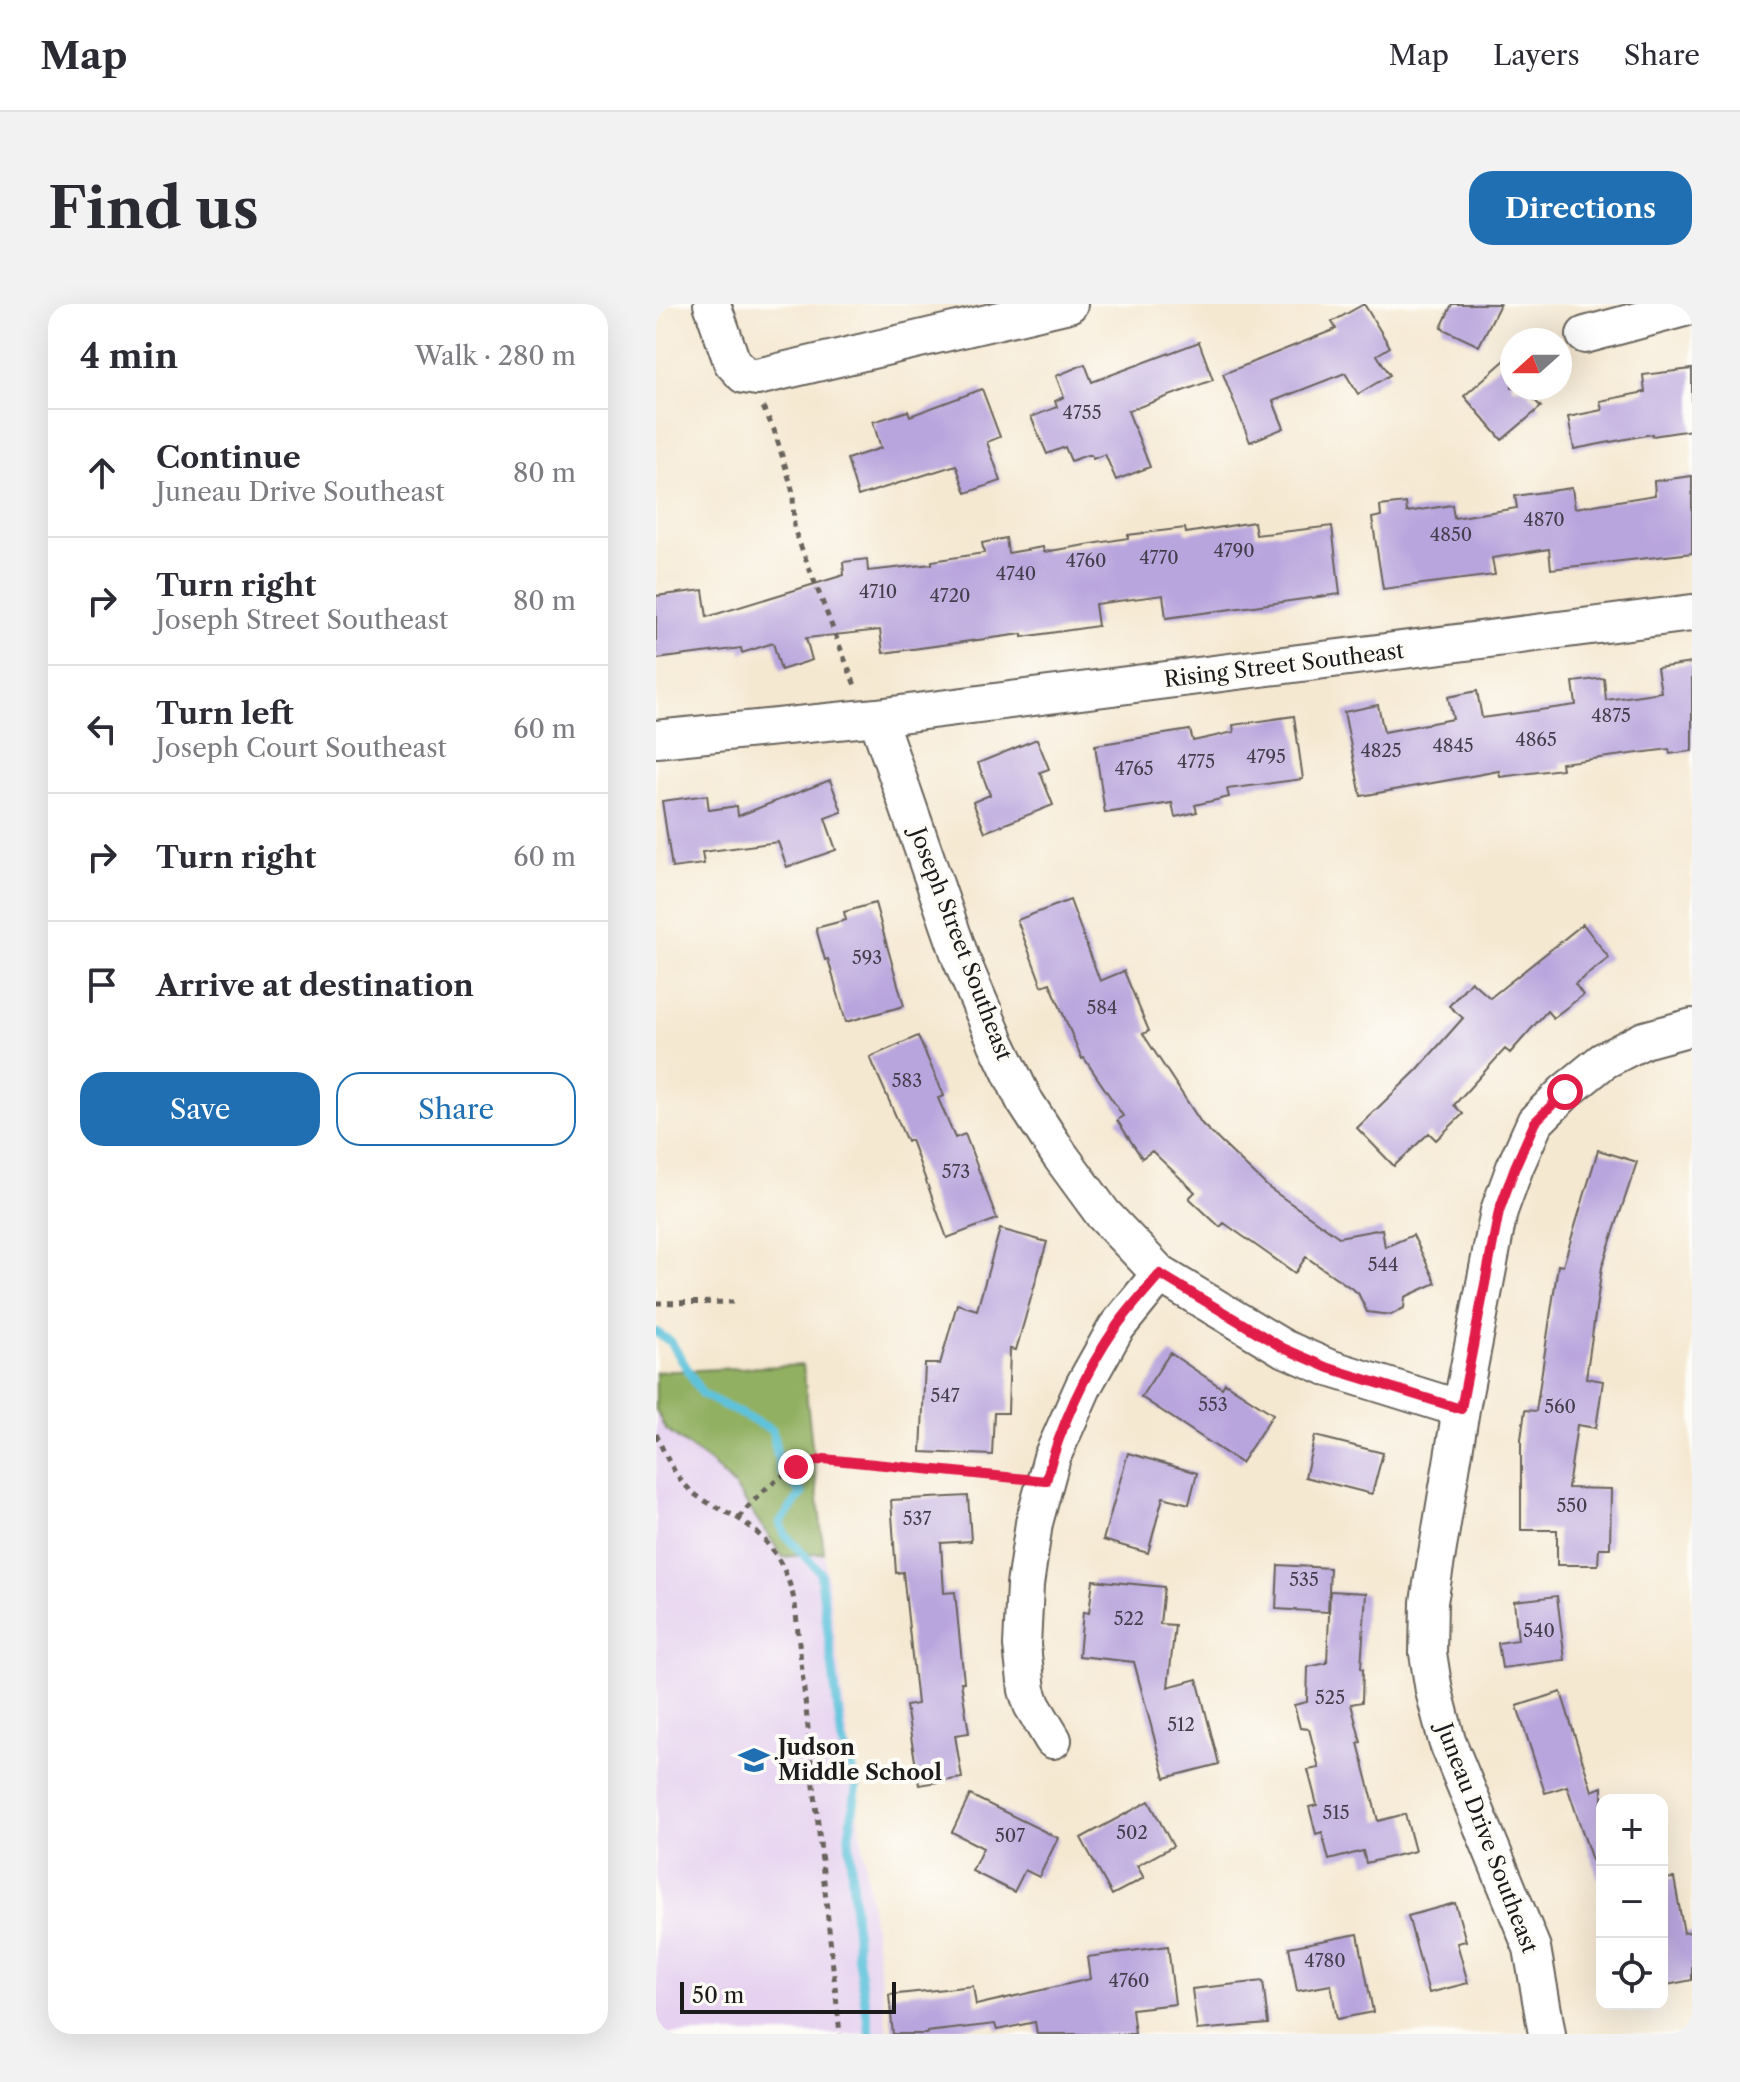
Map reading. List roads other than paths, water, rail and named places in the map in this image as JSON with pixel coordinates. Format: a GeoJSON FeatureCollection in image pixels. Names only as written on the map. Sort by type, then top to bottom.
{"type":"FeatureCollection","features":[{"type":"Feature","properties":{"kind":"street"},"geometry":{"type":"LineString","coordinates":[[712,304],[732,362],[744,375],[757,377],[1069,304]]}},
{"type":"Feature","properties":{"kind":"street"},"geometry":{"type":"LineString","coordinates":[[1585,335],[1692,306]]}},
{"type":"Feature","properties":{"kind":"street","name":"Rising Street Southeast"},"geometry":{"type":"LineString","coordinates":[[656,739],[877,717],[1692,613]]}},
{"type":"Feature","properties":{"kind":"street","name":"Joseph Street Southeast"},"geometry":{"type":"LineString","coordinates":[[877,717],[961,959],[997,1044],[1024,1100],[1103,1214],[1160,1274],[1283,1348],[1329,1368],[1461,1409]]}},
{"type":"Feature","properties":{"kind":"street","name":"Juneau Drive Southeast"},"geometry":{"type":"LineString","coordinates":[[1547,2034],[1532,1948],[1447,1741],[1428,1653],[1429,1602],[1461,1409],[1499,1211],[1535,1122],[1603,1061],[1644,1040],[1692,1027]]}},
{"type":"Feature","properties":{"kind":"street"},"geometry":{"type":"LineString","coordinates":[[1053,1740],[1032,1705],[1027,1690],[1022,1646],[1025,1585],[1034,1523],[1052,1457],[1084,1385],[1116,1328],[1160,1274]]}},
{"type":"Feature","properties":{"kind":"waterway"},"geometry":{"type":"LineString","coordinates":[[656,1332],[671,1342],[702,1394],[772,1430],[781,1472],[802,1493],[780,1523],[786,1536],[820,1572],[842,1741],[857,1785],[849,1835],[857,1954],[870,2034]]}},
{"type":"Feature","properties":{"kind":"place","name":"Judson Middle School"},"geometry":{"type":"Point","coordinates":[754,1760]}}]}
